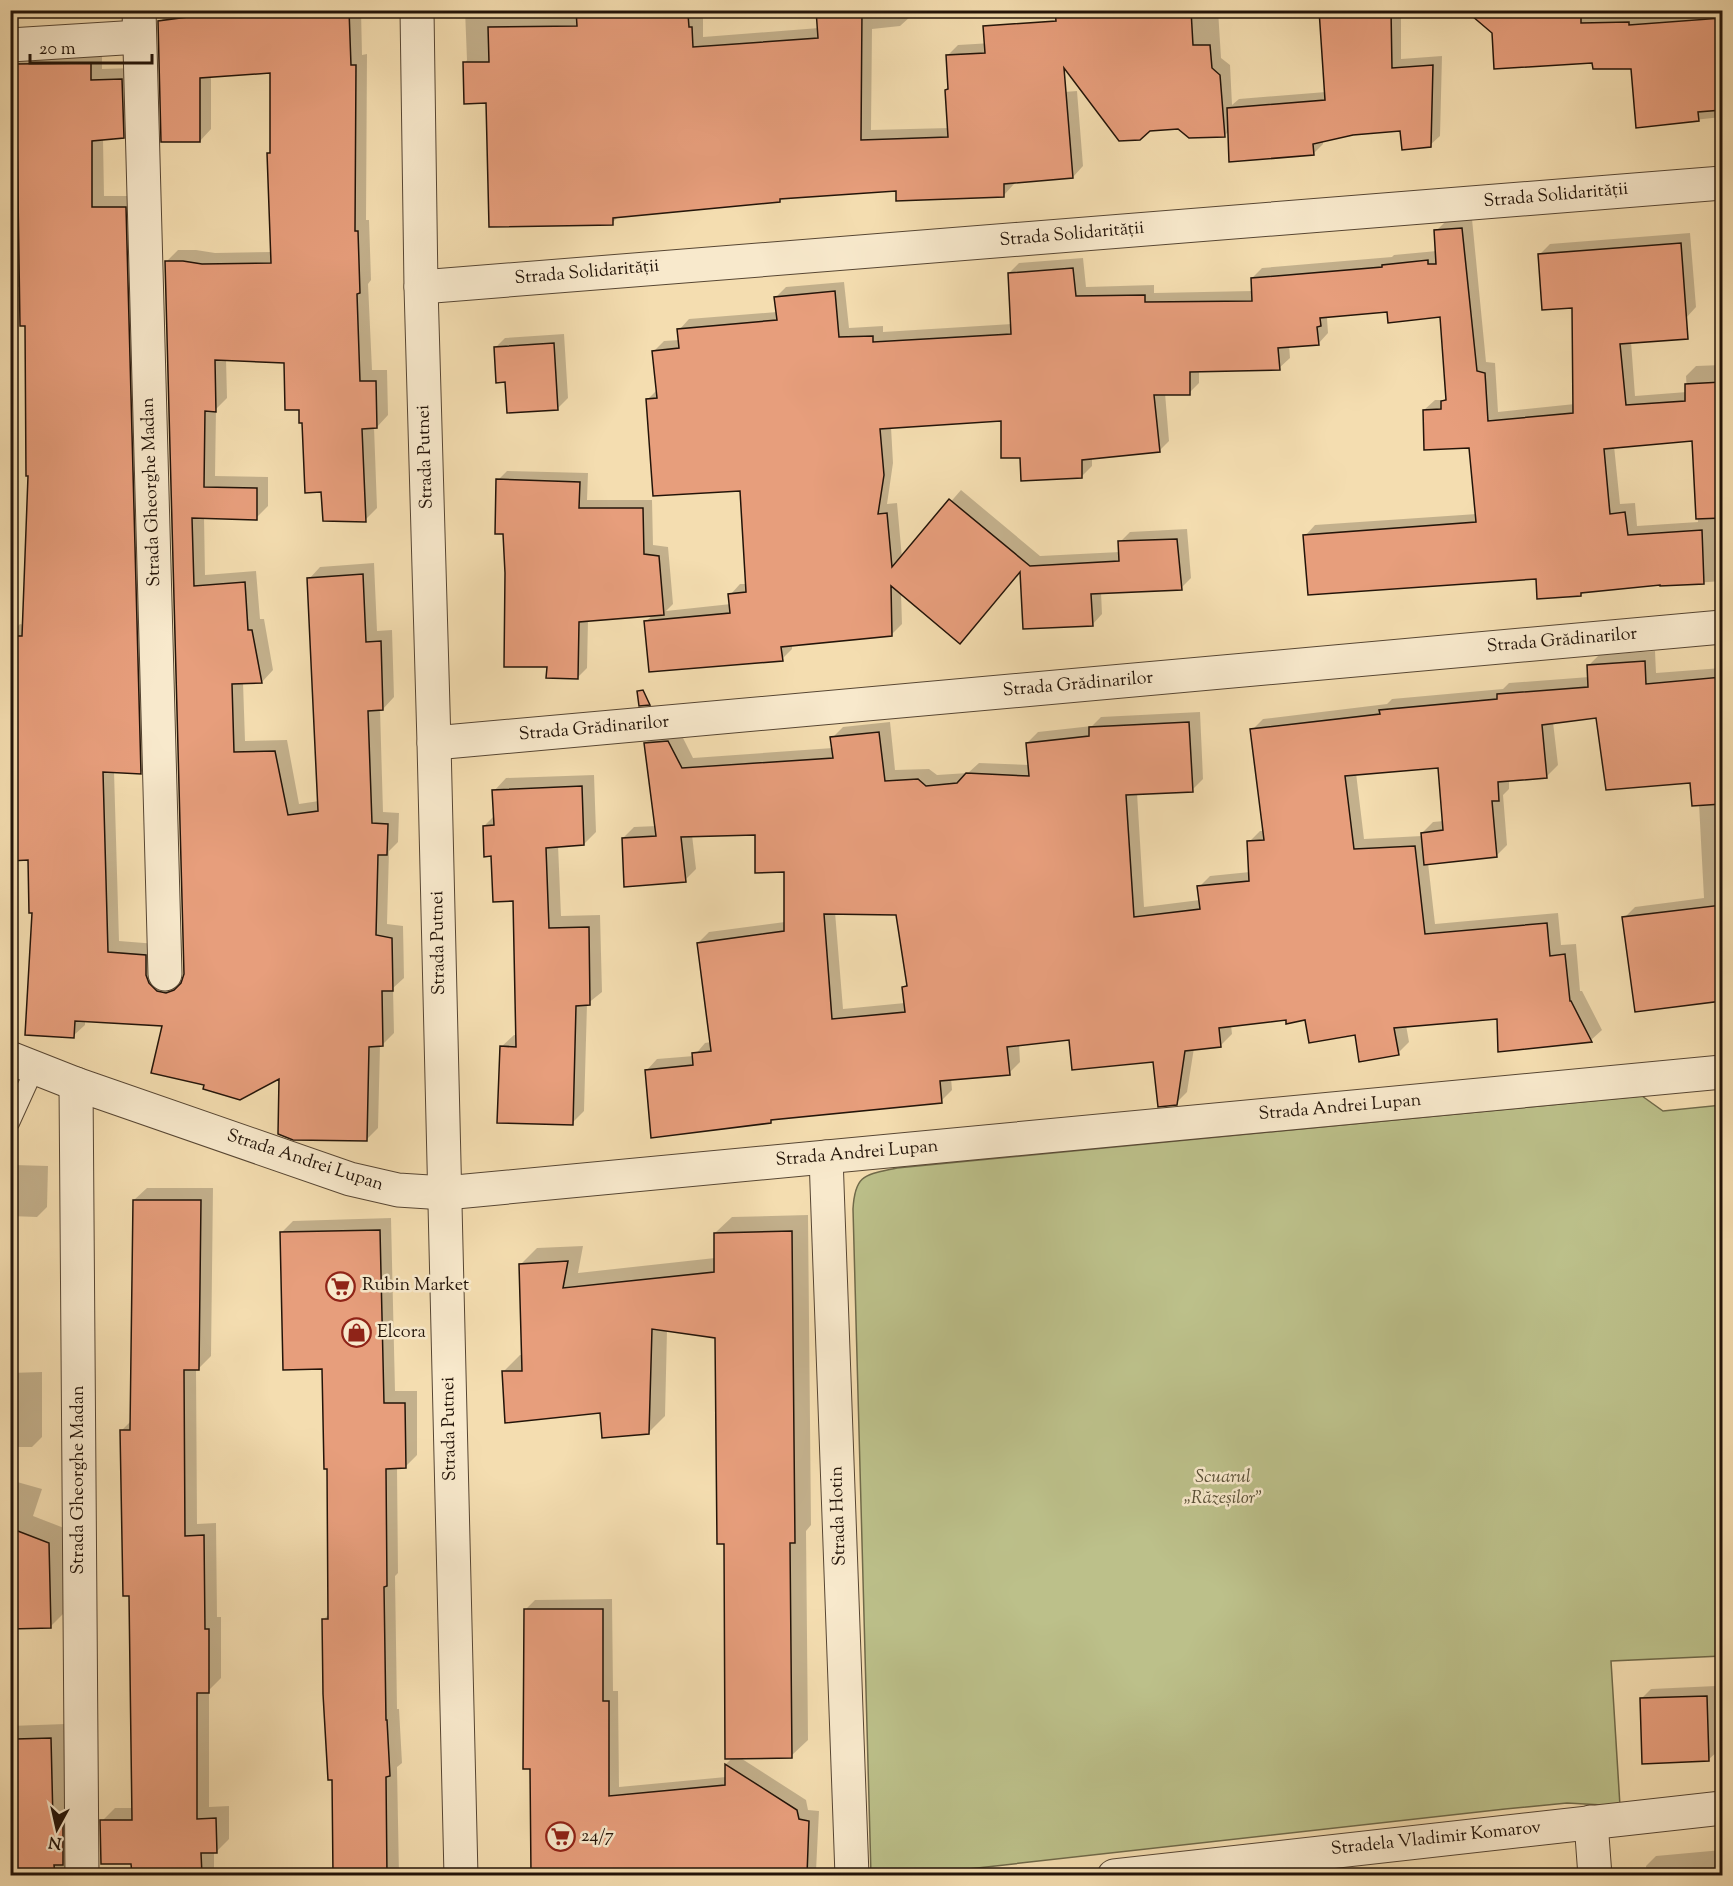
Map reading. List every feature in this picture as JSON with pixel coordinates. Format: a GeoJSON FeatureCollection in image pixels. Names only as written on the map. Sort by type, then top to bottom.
{"type":"FeatureCollection","features":[{"type":"Feature","properties":{"kind":"street","name":"Strada Putnei"},"geometry":{"type":"LineString","coordinates":[[417,10],[421,287],[461,1875]]}},
{"type":"Feature","properties":{"kind":"street"},"geometry":{"type":"LineString","coordinates":[[10,45],[139,24]]}},
{"type":"Feature","properties":{"kind":"street","name":"Strada Gheorghe Madan"},"geometry":{"type":"LineString","coordinates":[[139,24],[165,974]]}},
{"type":"Feature","properties":{"kind":"street","name":"Strada Solidarității"},"geometry":{"type":"LineString","coordinates":[[421,287],[1722,183]]}},
{"type":"Feature","properties":{"kind":"street","name":"Strada Grădinarilor"},"geometry":{"type":"LineString","coordinates":[[434,743],[1722,627]]}},
{"type":"Feature","properties":{"kind":"street","name":"Strada Andrei Lupan"},"geometry":{"type":"LineString","coordinates":[[23,1063],[76,1084],[350,1179],[398,1190],[445,1193],[1722,1072]]}},
{"type":"Feature","properties":{"kind":"street","name":"Strada Gheorghe Madan"},"geometry":{"type":"LineString","coordinates":[[76,1084],[82,1875]]}},
{"type":"Feature","properties":{"kind":"street","name":"Strada Hotin"},"geometry":{"type":"LineString","coordinates":[[826,1157],[852,1875]]}},
{"type":"Feature","properties":{"kind":"street","name":"Stradela Vladimir Komarov"},"geometry":{"type":"LineString","coordinates":[[1114,1875],[1722,1808]]}},
{"type":"Feature","properties":{"kind":"street"},"geometry":{"type":"LineString","coordinates":[[1592,1822],[1594,1875]]}},
{"type":"Feature","properties":{"kind":"lane"},"geometry":{"type":"LineString","coordinates":[[10,1123],[23,1063]]}},
{"type":"Feature","properties":{"kind":"green space","name":"Scuarul „Răzeșilor”"},"geometry":{"type":"Polygon","coordinates":[[[1642,1096],[1663,1111],[1722,1105],[1722,1656],[1611,1661],[1620,1806],[1567,1803],[914,1875],[871,1875],[853,1209],[859,1182],[877,1172],[897,1168],[1642,1096]]]}},
{"type":"Feature","properties":{"kind":"building"},"geometry":{"type":"Polygon","coordinates":[[[195,10],[349,10],[351,65],[356,65],[355,231],[358,231],[360,293],[357,294],[360,381],[376,381],[377,428],[362,429],[366,522],[323,521],[321,492],[305,493],[302,423],[299,423],[299,410],[285,410],[284,363],[215,360],[216,412],[205,411],[204,487],[257,488],[257,520],[192,518],[194,586],[245,582],[248,630],[252,630],[262,683],[232,684],[234,752],[275,751],[288,815],[318,811],[307,578],[363,574],[366,642],[381,641],[383,710],[368,711],[372,823],[388,824],[387,855],[378,855],[376,935],[392,938],[393,991],[382,991],[383,1046],[369,1047],[367,1141],[293,1140],[278,1134],[279,1079],[240,1100],[203,1089],[204,1085],[151,1073],[162,1026],[75,1021],[74,1038],[25,1035],[32,913],[29,913],[28,860],[10,861],[10,636],[22,636],[28,476],[26,476],[25,326],[20,326],[16,64],[91,63],[91,80],[122,79],[124,138],[92,141],[92,207],[126,207],[141,774],[103,772],[108,952],[146,955],[146,975],[149,983],[157,991],[166,993],[174,990],[181,983],[184,974],[165,261],[202,264],[271,263],[267,153],[270,153],[270,73],[200,78],[200,142],[161,142],[158,21],[195,16],[195,10]]]}},
{"type":"Feature","properties":{"kind":"building"},"geometry":{"type":"Polygon","coordinates":[[[576,10],[666,10],[666,15],[688,14],[689,27],[692,27],[693,47],[818,38],[816,10],[862,10],[861,140],[948,137],[945,90],[948,89],[946,55],[985,53],[983,26],[1056,21],[1055,10],[1191,10],[1193,45],[1210,45],[1212,68],[1220,75],[1225,137],[1189,138],[1178,129],[1150,131],[1140,140],[1119,141],[1064,68],[1073,178],[1004,184],[1004,197],[896,201],[896,191],[780,199],[780,202],[613,218],[613,225],[489,227],[486,103],[464,104],[463,62],[489,62],[488,27],[577,26],[576,10]]]}},
{"type":"Feature","properties":{"kind":"building"},"geometry":{"type":"Polygon","coordinates":[[[1319,10],[1391,10],[1392,68],[1433,65],[1431,147],[1402,150],[1400,131],[1353,135],[1313,144],[1314,155],[1229,162],[1227,108],[1325,100],[1319,10]]]}},
{"type":"Feature","properties":{"kind":"building"},"geometry":{"type":"Polygon","coordinates":[[[1465,10],[1581,10],[1581,23],[1629,22],[1629,25],[1722,18],[1722,110],[1698,112],[1699,121],[1636,128],[1631,69],[1593,69],[1592,63],[1494,69],[1492,33],[1465,10]]]}},
{"type":"Feature","properties":{"kind":"building"},"geometry":{"type":"Polygon","coordinates":[[[1462,228],[1477,371],[1485,373],[1488,421],[1573,413],[1572,308],[1542,310],[1538,254],[1681,243],[1688,339],[1620,344],[1626,405],[1685,401],[1685,384],[1722,382],[1722,518],[1696,519],[1692,441],[1604,449],[1610,514],[1625,512],[1628,535],[1702,530],[1704,584],[1660,585],[1581,593],[1581,596],[1537,599],[1536,579],[1308,595],[1303,535],[1476,522],[1469,448],[1424,450],[1423,410],[1441,409],[1441,401],[1446,400],[1440,317],[1388,323],[1387,312],[1320,318],[1321,326],[1317,327],[1319,345],[1278,348],[1280,370],[1190,372],[1190,395],[1154,395],[1160,452],[1082,460],[1082,478],[1021,481],[1020,458],[1001,458],[1001,421],[880,429],[884,475],[878,514],[887,513],[892,567],[949,499],[1030,566],[1119,561],[1118,541],[1177,539],[1182,590],[1091,594],[1093,626],[1023,629],[1020,572],[960,644],[891,586],[892,636],[781,647],[783,661],[649,672],[644,621],[730,613],[728,594],[746,592],[740,491],[653,496],[646,399],[657,398],[652,351],[679,348],[677,329],[777,320],[774,297],[835,291],[839,337],[873,336],[873,342],[1011,334],[1008,273],[1073,268],[1076,296],[1145,295],[1145,302],[1252,301],[1251,278],[1382,267],[1382,265],[1428,260],[1428,264],[1436,264],[1434,230],[1462,228]]]}},
{"type":"Feature","properties":{"kind":"building"},"geometry":{"type":"Polygon","coordinates":[[[554,343],[558,410],[507,413],[505,382],[496,383],[494,347],[554,343]]]}},
{"type":"Feature","properties":{"kind":"building"},"geometry":{"type":"Polygon","coordinates":[[[496,479],[580,482],[579,508],[643,508],[644,554],[659,556],[664,615],[579,622],[578,679],[546,678],[547,667],[504,667],[505,573],[503,534],[495,534],[496,479]]]}},
{"type":"Feature","properties":{"kind":"building"},"geometry":{"type":"Polygon","coordinates":[[[1645,661],[1646,684],[1722,677],[1722,804],[1692,806],[1690,783],[1606,790],[1596,718],[1542,725],[1547,778],[1498,782],[1499,801],[1492,801],[1497,857],[1424,865],[1421,833],[1443,830],[1438,768],[1345,776],[1354,849],[1415,846],[1425,934],[1547,923],[1550,956],[1565,954],[1570,1001],[1592,1042],[1498,1052],[1497,1019],[1394,1028],[1399,1055],[1359,1062],[1355,1035],[1309,1043],[1305,1020],[1286,1024],[1286,1020],[1219,1028],[1221,1047],[1185,1051],[1177,1105],[1158,1107],[1153,1062],[1072,1070],[1069,1040],[1007,1047],[1010,1075],[940,1081],[942,1103],[771,1120],[771,1123],[651,1138],[645,1070],[693,1065],[692,1053],[711,1051],[697,943],[784,931],[784,872],[755,873],[755,835],[681,837],[686,882],[624,887],[622,838],[656,836],[644,743],[668,741],[682,768],[833,758],[830,737],[879,732],[885,781],[918,779],[926,786],[957,783],[966,773],[1029,776],[1026,743],[1089,736],[1089,727],[1189,722],[1193,792],[1126,795],[1134,917],[1200,909],[1197,886],[1249,881],[1247,841],[1264,840],[1250,729],[1380,714],[1379,710],[1497,699],[1497,694],[1588,687],[1587,665],[1645,661]],[[824,914],[832,1019],[905,1012],[902,987],[907,986],[896,915],[824,914]]]}},
{"type":"Feature","properties":{"kind":"building"},"geometry":{"type":"Polygon","coordinates":[[[643,690],[650,705],[639,706],[637,691],[643,690]]]}},
{"type":"Feature","properties":{"kind":"building"},"geometry":{"type":"Polygon","coordinates":[[[582,786],[584,845],[546,848],[549,928],[589,927],[590,1005],[576,1006],[573,1125],[497,1123],[500,1046],[516,1047],[513,901],[493,902],[491,856],[484,857],[483,826],[494,825],[492,790],[582,786]]]}},
{"type":"Feature","properties":{"kind":"building"},"geometry":{"type":"Polygon","coordinates":[[[1722,905],[1722,1001],[1635,1012],[1622,917],[1722,905]]]}},
{"type":"Feature","properties":{"kind":"building"},"geometry":{"type":"Polygon","coordinates":[[[133,1200],[201,1200],[199,1370],[184,1370],[185,1536],[204,1535],[205,1629],[209,1629],[209,1693],[197,1693],[197,1819],[216,1818],[217,1853],[201,1853],[202,1875],[132,1875],[131,1864],[101,1864],[100,1820],[132,1820],[129,1596],[123,1596],[120,1430],[130,1430],[133,1200]]]}},
{"type":"Feature","properties":{"kind":"building"},"geometry":{"type":"Polygon","coordinates":[[[380,1230],[384,1403],[405,1403],[406,1468],[386,1469],[387,1586],[384,1587],[386,1720],[390,1776],[386,1777],[387,1875],[333,1875],[332,1780],[328,1780],[323,1694],[322,1619],[328,1619],[327,1469],[324,1469],[322,1369],[283,1370],[280,1232],[380,1230]]]}},
{"type":"Feature","properties":{"kind":"building"},"geometry":{"type":"Polygon","coordinates":[[[792,1231],[795,1543],[790,1543],[792,1758],[725,1759],[724,1544],[717,1544],[715,1338],[652,1329],[649,1434],[602,1438],[600,1413],[505,1423],[502,1371],[522,1371],[519,1264],[568,1261],[563,1288],[714,1272],[714,1233],[792,1231]]]}},
{"type":"Feature","properties":{"kind":"building"},"geometry":{"type":"Polygon","coordinates":[[[10,1528],[49,1543],[51,1628],[10,1629],[10,1528]]]}},
{"type":"Feature","properties":{"kind":"building"},"geometry":{"type":"Polygon","coordinates":[[[524,1609],[603,1609],[603,1701],[609,1701],[609,1796],[725,1785],[725,1764],[797,1810],[799,1819],[809,1821],[807,1875],[531,1875],[530,1769],[523,1769],[524,1609]]]}},
{"type":"Feature","properties":{"kind":"building"},"geometry":{"type":"Polygon","coordinates":[[[1707,1696],[1709,1761],[1642,1764],[1640,1698],[1707,1696]]]}},
{"type":"Feature","properties":{"kind":"building"},"geometry":{"type":"Polygon","coordinates":[[[51,1738],[53,1821],[63,1821],[63,1865],[54,1865],[55,1875],[10,1875],[10,1745],[16,1745],[16,1739],[51,1738]]]}},
{"type":"Feature","properties":{"kind":"place","name":"Rubin Market"},"geometry":{"type":"Point","coordinates":[341,1286]}},
{"type":"Feature","properties":{"kind":"place","name":"Elcora"},"geometry":{"type":"Point","coordinates":[356,1333]}},
{"type":"Feature","properties":{"kind":"place","name":"24/7"},"geometry":{"type":"Point","coordinates":[560,1837]}}]}
